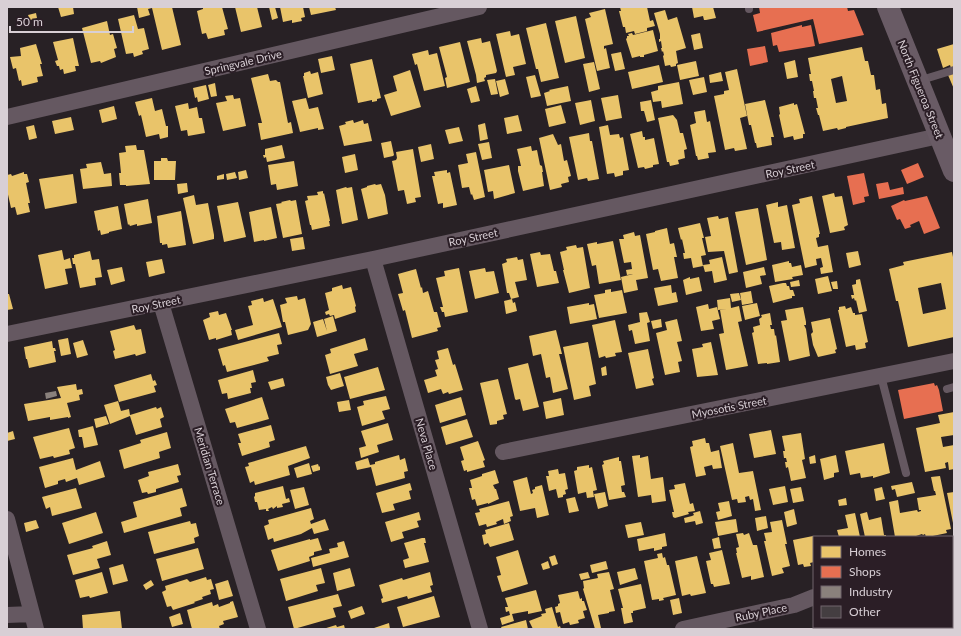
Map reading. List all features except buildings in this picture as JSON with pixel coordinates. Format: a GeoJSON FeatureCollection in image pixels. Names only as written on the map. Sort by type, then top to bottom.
{"type":"FeatureCollection","features":[{"type":"Feature","properties":{"kind":"main road","name":"North Figueroa Street"},"geometry":{"type":"LineString","coordinates":[[888,7],[917,81],[949,154]]}},
{"type":"Feature","properties":{"kind":"street","name":"Springvale Drive"},"geometry":{"type":"LineString","coordinates":[[7,117],[479,7]]}},
{"type":"Feature","properties":{"kind":"street","name":"Roy Street"},"geometry":{"type":"LineString","coordinates":[[7,334],[373,258],[949,154]]}},
{"type":"Feature","properties":{"kind":"street","name":"Neva Place"},"geometry":{"type":"LineString","coordinates":[[373,258],[480,629]]}},
{"type":"Feature","properties":{"kind":"street","name":"Meridian Terrace"},"geometry":{"type":"LineString","coordinates":[[161,302],[258,629]]}},
{"type":"Feature","properties":{"kind":"street","name":"Myosotis Street"},"geometry":{"type":"LineString","coordinates":[[503,452],[954,361]]}},
{"type":"Feature","properties":{"kind":"street"},"geometry":{"type":"LineString","coordinates":[[7,519],[34,622],[7,615]]}},
{"type":"Feature","properties":{"kind":"street","name":"Ruby Place"},"geometry":{"type":"LineString","coordinates":[[683,629],[794,604],[813,597]]}},
{"type":"Feature","properties":{"kind":"lane"},"geometry":{"type":"LineString","coordinates":[[917,81],[954,70]]}},
{"type":"Feature","properties":{"kind":"lane"},"geometry":{"type":"LineString","coordinates":[[881,376],[906,473]]}}]}
